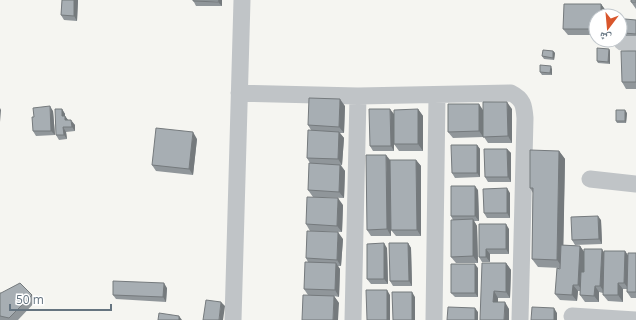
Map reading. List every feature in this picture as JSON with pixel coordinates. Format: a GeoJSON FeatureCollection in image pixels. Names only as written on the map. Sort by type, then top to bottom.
{"type":"FeatureCollection","features":[{"type":"Feature","properties":{"kind":"street"},"geometry":{"type":"LineString","coordinates":[[233,320],[242,0]]}},
{"type":"Feature","properties":{"kind":"street"},"geometry":{"type":"LineString","coordinates":[[239,93],[358,96],[511,94],[519,97],[524,106],[525,118],[520,320]]}},
{"type":"Feature","properties":{"kind":"street"},"geometry":{"type":"LineString","coordinates":[[434,320],[437,95]]}},
{"type":"Feature","properties":{"kind":"street"},"geometry":{"type":"LineString","coordinates":[[353,320],[358,96]]}},
{"type":"Feature","properties":{"kind":"street"},"geometry":{"type":"LineString","coordinates":[[590,179],[636,184]]}},
{"type":"Feature","properties":{"kind":"street"},"geometry":{"type":"LineString","coordinates":[[572,316],[636,320]]}},
{"type":"Feature","properties":{"kind":"building"},"geometry":{"type":"Polygon","coordinates":[[[62,0],[74,0],[74,16],[61,15],[62,0]]]}},
{"type":"Feature","properties":{"kind":"building"},"geometry":{"type":"Polygon","coordinates":[[[193,0],[219,0],[218,2],[193,0]]]}},
{"type":"Feature","properties":{"kind":"building"},"geometry":{"type":"Polygon","coordinates":[[[564,4],[601,4],[601,8],[588,8],[588,29],[563,29],[564,4]]]}},
{"type":"Feature","properties":{"kind":"building"},"geometry":{"type":"Polygon","coordinates":[[[628,19],[636,20],[636,34],[628,33],[628,19]]]}},
{"type":"Feature","properties":{"kind":"building"},"geometry":{"type":"Polygon","coordinates":[[[597,48],[609,49],[608,62],[597,61],[597,48]]]}},
{"type":"Feature","properties":{"kind":"building"},"geometry":{"type":"Polygon","coordinates":[[[543,50],[553,51],[553,58],[542,56],[543,50]]]}},
{"type":"Feature","properties":{"kind":"building"},"geometry":{"type":"Polygon","coordinates":[[[621,51],[636,51],[636,82],[622,82],[621,51]]]}},
{"type":"Feature","properties":{"kind":"building"},"geometry":{"type":"Polygon","coordinates":[[[540,65],[551,66],[550,73],[540,72],[540,65]]]}},
{"type":"Feature","properties":{"kind":"building"},"geometry":{"type":"Polygon","coordinates":[[[309,98],[340,99],[339,127],[308,125],[309,98]]]}},
{"type":"Feature","properties":{"kind":"building"},"geometry":{"type":"Polygon","coordinates":[[[483,102],[507,102],[508,136],[483,137],[483,102]]]}},
{"type":"Feature","properties":{"kind":"building"},"geometry":{"type":"Polygon","coordinates":[[[448,104],[479,104],[479,131],[448,132],[448,104]]]}},
{"type":"Feature","properties":{"kind":"building"},"geometry":{"type":"Polygon","coordinates":[[[50,106],[51,131],[33,131],[33,108],[50,106]]]}},
{"type":"Feature","properties":{"kind":"building"},"geometry":{"type":"Polygon","coordinates":[[[55,109],[62,109],[62,116],[65,116],[65,120],[71,120],[72,127],[63,127],[64,135],[56,135],[55,109]]]}},
{"type":"Feature","properties":{"kind":"building"},"geometry":{"type":"Polygon","coordinates":[[[369,109],[390,109],[391,146],[370,146],[369,109]]]}},
{"type":"Feature","properties":{"kind":"building"},"geometry":{"type":"Polygon","coordinates":[[[418,109],[418,144],[394,144],[394,110],[418,109]]]}},
{"type":"Feature","properties":{"kind":"building"},"geometry":{"type":"Polygon","coordinates":[[[616,110],[625,110],[625,121],[616,121],[616,110]]]}},
{"type":"Feature","properties":{"kind":"building"},"geometry":{"type":"Polygon","coordinates":[[[156,128],[193,132],[189,169],[152,165],[156,128]]]}},
{"type":"Feature","properties":{"kind":"building"},"geometry":{"type":"Polygon","coordinates":[[[308,130],[339,132],[338,159],[307,158],[308,130]]]}},
{"type":"Feature","properties":{"kind":"building"},"geometry":{"type":"Polygon","coordinates":[[[451,145],[477,145],[477,173],[452,173],[451,145]]]}},
{"type":"Feature","properties":{"kind":"building"},"geometry":{"type":"Polygon","coordinates":[[[484,149],[507,149],[508,177],[485,177],[484,149]]]}},
{"type":"Feature","properties":{"kind":"building"},"geometry":{"type":"Polygon","coordinates":[[[530,150],[559,151],[557,260],[532,259],[533,188],[530,188],[530,150]]]}},
{"type":"Feature","properties":{"kind":"building"},"geometry":{"type":"Polygon","coordinates":[[[366,155],[386,155],[387,229],[367,230],[366,155]]]}},
{"type":"Feature","properties":{"kind":"building"},"geometry":{"type":"Polygon","coordinates":[[[390,160],[416,160],[417,230],[391,230],[390,160]]]}},
{"type":"Feature","properties":{"kind":"building"},"geometry":{"type":"Polygon","coordinates":[[[309,163],[340,165],[339,192],[308,190],[309,163]]]}},
{"type":"Feature","properties":{"kind":"building"},"geometry":{"type":"Polygon","coordinates":[[[451,186],[475,186],[475,216],[451,216],[451,186]]]}},
{"type":"Feature","properties":{"kind":"building"},"geometry":{"type":"Polygon","coordinates":[[[507,188],[507,213],[484,213],[483,189],[507,188]]]}},
{"type":"Feature","properties":{"kind":"building"},"geometry":{"type":"Polygon","coordinates":[[[307,197],[338,198],[337,226],[306,224],[307,197]]]}},
{"type":"Feature","properties":{"kind":"building"},"geometry":{"type":"Polygon","coordinates":[[[598,216],[599,239],[572,240],[571,217],[598,216]]]}},
{"type":"Feature","properties":{"kind":"building"},"geometry":{"type":"Polygon","coordinates":[[[473,219],[473,256],[451,257],[451,220],[473,219]]]}},
{"type":"Feature","properties":{"kind":"building"},"geometry":{"type":"Polygon","coordinates":[[[479,224],[506,224],[506,249],[486,249],[486,257],[479,257],[479,224]]]}},
{"type":"Feature","properties":{"kind":"building"},"geometry":{"type":"Polygon","coordinates":[[[307,231],[338,232],[337,260],[306,258],[307,231]]]}},
{"type":"Feature","properties":{"kind":"building"},"geometry":{"type":"Polygon","coordinates":[[[384,243],[384,279],[367,279],[367,244],[384,243]]]}},
{"type":"Feature","properties":{"kind":"building"},"geometry":{"type":"Polygon","coordinates":[[[389,243],[408,243],[409,281],[390,281],[389,243]]]}},
{"type":"Feature","properties":{"kind":"building"},"geometry":{"type":"Polygon","coordinates":[[[561,245],[580,246],[578,285],[573,285],[572,295],[555,294],[557,268],[560,269],[561,245]]]}},
{"type":"Feature","properties":{"kind":"building"},"geometry":{"type":"Polygon","coordinates":[[[584,249],[602,249],[600,286],[595,286],[594,296],[580,295],[581,272],[584,272],[584,249]]]}},
{"type":"Feature","properties":{"kind":"building"},"geometry":{"type":"Polygon","coordinates":[[[604,251],[625,251],[624,283],[618,283],[618,295],[603,295],[604,251]]]}},
{"type":"Feature","properties":{"kind":"building"},"geometry":{"type":"Polygon","coordinates":[[[628,253],[636,253],[636,292],[627,292],[628,253]]]}},
{"type":"Feature","properties":{"kind":"building"},"geometry":{"type":"Polygon","coordinates":[[[305,262],[336,263],[335,290],[304,289],[305,262]]]}},
{"type":"Feature","properties":{"kind":"building"},"geometry":{"type":"Polygon","coordinates":[[[482,263],[506,263],[506,292],[494,291],[493,302],[505,302],[504,320],[480,320],[482,263]]]}},
{"type":"Feature","properties":{"kind":"building"},"geometry":{"type":"Polygon","coordinates":[[[451,264],[475,264],[475,293],[451,293],[451,264]]]}},
{"type":"Feature","properties":{"kind":"building"},"geometry":{"type":"Polygon","coordinates":[[[113,281],[164,283],[163,297],[113,295],[113,281]]]}},
{"type":"Feature","properties":{"kind":"building"},"geometry":{"type":"Polygon","coordinates":[[[20,283],[32,295],[9,318],[0,316],[0,293],[20,283]]]}},
{"type":"Feature","properties":{"kind":"building"},"geometry":{"type":"Polygon","coordinates":[[[366,290],[387,290],[387,320],[367,320],[366,290]]]}},
{"type":"Feature","properties":{"kind":"building"},"geometry":{"type":"Polygon","coordinates":[[[392,292],[412,292],[412,320],[393,320],[392,292]]]}},
{"type":"Feature","properties":{"kind":"building"},"geometry":{"type":"Polygon","coordinates":[[[303,295],[334,296],[333,320],[302,320],[303,295]]]}},
{"type":"Feature","properties":{"kind":"building"},"geometry":{"type":"Polygon","coordinates":[[[206,300],[221,302],[219,320],[203,320],[206,300]]]}},
{"type":"Feature","properties":{"kind":"building"},"geometry":{"type":"Polygon","coordinates":[[[448,307],[475,308],[475,320],[447,320],[448,307]]]}},
{"type":"Feature","properties":{"kind":"building"},"geometry":{"type":"Polygon","coordinates":[[[532,307],[554,308],[554,320],[531,320],[532,307]]]}},
{"type":"Feature","properties":{"kind":"building"},"geometry":{"type":"Polygon","coordinates":[[[159,313],[179,316],[179,320],[158,320],[159,313]]]}}]}
